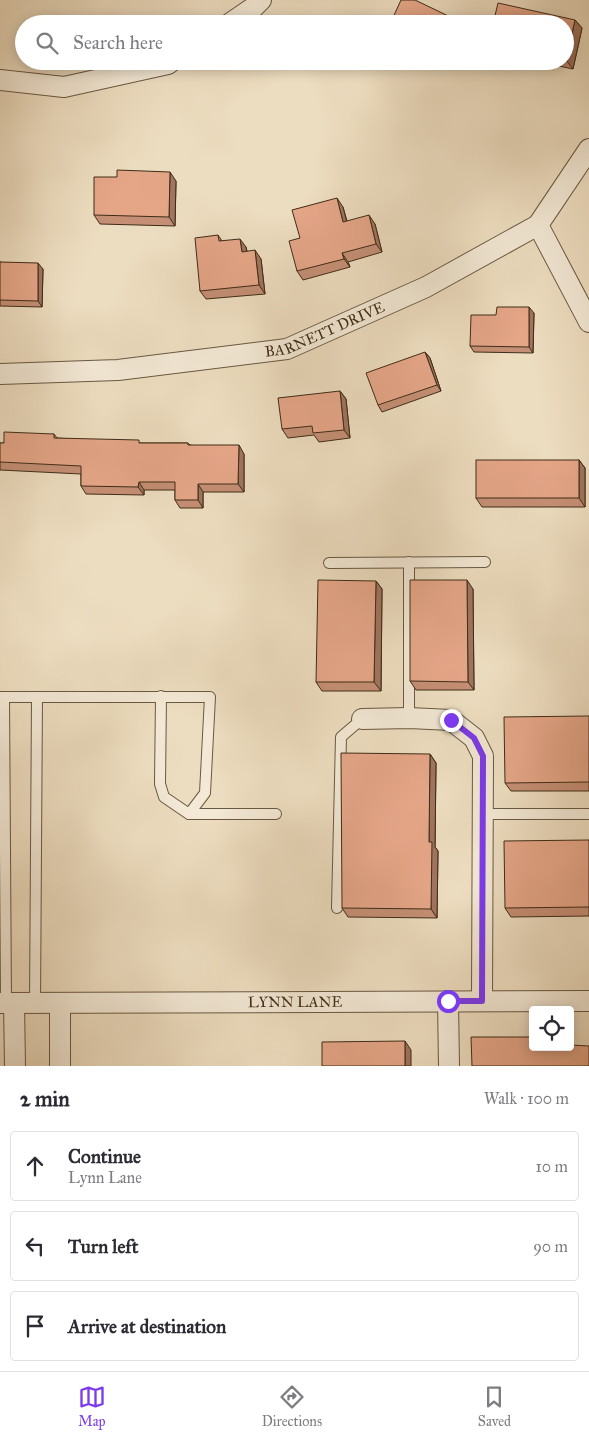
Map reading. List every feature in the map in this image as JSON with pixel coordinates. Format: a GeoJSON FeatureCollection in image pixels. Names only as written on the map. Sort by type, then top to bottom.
{"type":"FeatureCollection","features":[{"type":"Feature","properties":{"kind":"street"},"geometry":{"type":"LineString","coordinates":[[242,15],[261,0]]}},
{"type":"Feature","properties":{"kind":"street"},"geometry":{"type":"LineString","coordinates":[[0,80],[64,87],[141,70]]}},
{"type":"Feature","properties":{"kind":"street","name":"BARNETT DRIVE"},"geometry":{"type":"LineString","coordinates":[[0,374],[118,370],[288,349],[426,287],[538,225],[589,149]]}},
{"type":"Feature","properties":{"kind":"street"},"geometry":{"type":"LineString","coordinates":[[538,225],[589,322]]}},
{"type":"Feature","properties":{"kind":"street"},"geometry":{"type":"LineString","coordinates":[[362,719],[409,718],[451,720],[474,738],[483,756],[482,1001]]}},
{"type":"Feature","properties":{"kind":"street","name":"LYNN LANE"},"geometry":{"type":"LineString","coordinates":[[7,1003],[589,1000]]}},
{"type":"Feature","properties":{"kind":"street"},"geometry":{"type":"LineString","coordinates":[[448,1001],[449,1066]]}},
{"type":"Feature","properties":{"kind":"street"},"geometry":{"type":"LineString","coordinates":[[7,1003],[15,1066]]}},
{"type":"Feature","properties":{"kind":"street"},"geometry":{"type":"LineString","coordinates":[[60,1004],[60,1066]]}},
{"type":"Feature","properties":{"kind":"lane"},"geometry":{"type":"LineString","coordinates":[[409,562],[409,718]]}},
{"type":"Feature","properties":{"kind":"lane"},"geometry":{"type":"LineString","coordinates":[[329,563],[485,562]]}},
{"type":"Feature","properties":{"kind":"lane"},"geometry":{"type":"LineString","coordinates":[[161,696],[160,784],[164,797],[189,814],[276,814]]}},
{"type":"Feature","properties":{"kind":"lane"},"geometry":{"type":"LineString","coordinates":[[7,1003],[2,697],[210,697],[205,793],[189,814]]}},
{"type":"Feature","properties":{"kind":"lane"},"geometry":{"type":"LineString","coordinates":[[35,1004],[37,697]]}},
{"type":"Feature","properties":{"kind":"lane"},"geometry":{"type":"LineString","coordinates":[[337,908],[341,737],[362,719]]}},
{"type":"Feature","properties":{"kind":"lane"},"geometry":{"type":"LineString","coordinates":[[482,814],[589,814]]}},
{"type":"Feature","properties":{"kind":"building"},"geometry":{"type":"Polygon","coordinates":[[[401,0],[415,0],[446,15],[394,15],[401,0]]]}},
{"type":"Feature","properties":{"kind":"building"},"geometry":{"type":"Polygon","coordinates":[[[498,3],[552,15],[495,15],[498,3]]]}},
{"type":"Feature","properties":{"kind":"building"},"geometry":{"type":"Polygon","coordinates":[[[117,170],[170,172],[169,217],[94,215],[94,177],[117,177],[117,170]]]}},
{"type":"Feature","properties":{"kind":"building"},"geometry":{"type":"Polygon","coordinates":[[[337,198],[343,222],[369,215],[376,244],[342,253],[344,259],[297,271],[289,241],[300,238],[292,210],[337,198]]]}},
{"type":"Feature","properties":{"kind":"building"},"geometry":{"type":"Polygon","coordinates":[[[218,235],[219,241],[240,239],[242,252],[255,250],[259,285],[200,291],[195,238],[218,235]]]}},
{"type":"Feature","properties":{"kind":"building"},"geometry":{"type":"Polygon","coordinates":[[[0,262],[38,263],[38,301],[0,300],[0,262]]]}},
{"type":"Feature","properties":{"kind":"building"},"geometry":{"type":"Polygon","coordinates":[[[497,307],[529,307],[529,347],[470,346],[471,315],[496,315],[497,307]]]}},
{"type":"Feature","properties":{"kind":"building"},"geometry":{"type":"Polygon","coordinates":[[[425,352],[437,385],[378,405],[366,373],[425,352]]]}},
{"type":"Feature","properties":{"kind":"building"},"geometry":{"type":"Polygon","coordinates":[[[340,391],[344,430],[313,433],[312,426],[282,429],[278,398],[340,391]]]}},
{"type":"Feature","properties":{"kind":"building"},"geometry":{"type":"Polygon","coordinates":[[[4,432],[54,434],[54,438],[139,440],[139,443],[239,445],[238,484],[198,484],[198,500],[175,500],[175,482],[139,482],[138,487],[81,486],[81,466],[0,462],[0,443],[4,443],[4,432]]]}},
{"type":"Feature","properties":{"kind":"building"},"geometry":{"type":"Polygon","coordinates":[[[476,460],[579,460],[579,498],[476,498],[476,460]]]}},
{"type":"Feature","properties":{"kind":"building"},"geometry":{"type":"Polygon","coordinates":[[[318,580],[376,581],[374,682],[316,682],[318,580]]]}},
{"type":"Feature","properties":{"kind":"building"},"geometry":{"type":"Polygon","coordinates":[[[410,580],[467,580],[468,682],[410,681],[410,580]]]}},
{"type":"Feature","properties":{"kind":"building"},"geometry":{"type":"Polygon","coordinates":[[[589,716],[589,782],[505,783],[504,717],[589,716]]]}},
{"type":"Feature","properties":{"kind":"building"},"geometry":{"type":"Polygon","coordinates":[[[341,753],[430,754],[429,842],[432,842],[431,909],[342,908],[341,753]]]}},
{"type":"Feature","properties":{"kind":"building"},"geometry":{"type":"Polygon","coordinates":[[[589,840],[589,907],[505,908],[504,841],[589,840]]]}},
{"type":"Feature","properties":{"kind":"building"},"geometry":{"type":"Polygon","coordinates":[[[471,1037],[529,1037],[529,1051],[574,1051],[574,1045],[589,1046],[589,1066],[472,1066],[471,1037]]]}},
{"type":"Feature","properties":{"kind":"building"},"geometry":{"type":"Polygon","coordinates":[[[405,1041],[405,1066],[322,1066],[322,1042],[405,1041]]]}},
{"type":"Feature","properties":{"kind":"route"},"geometry":{"type":"LineString","coordinates":[[448,1001],[482,1001],[483,756],[474,738],[451,720]]}}]}
